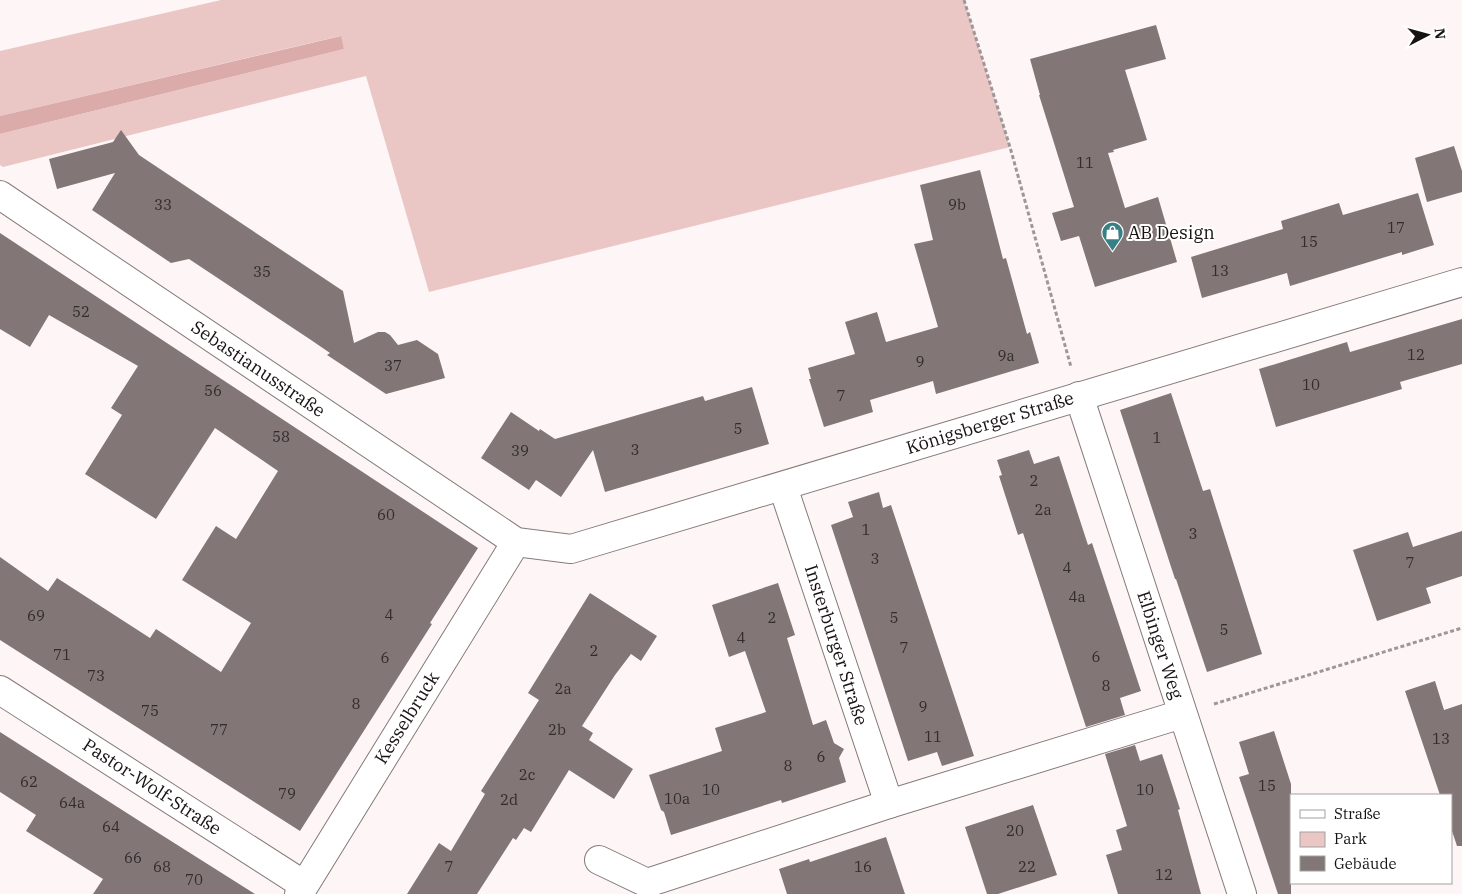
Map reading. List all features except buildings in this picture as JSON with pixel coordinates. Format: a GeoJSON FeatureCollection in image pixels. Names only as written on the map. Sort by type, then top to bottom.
{"type":"FeatureCollection","features":[{"type":"Feature","properties":{"kind":"street","name":"Sebastianusstraße"},"geometry":{"type":"LineString","coordinates":[[0,196],[516,542]]}},
{"type":"Feature","properties":{"kind":"street","name":"Königsberger Straße"},"geometry":{"type":"LineString","coordinates":[[516,542],[571,549],[1462,282]]}},
{"type":"Feature","properties":{"kind":"street","name":"Elbinger Weg"},"geometry":{"type":"LineString","coordinates":[[1079,396],[1242,894]]}},
{"type":"Feature","properties":{"kind":"street","name":"Insterburger Straße"},"geometry":{"type":"LineString","coordinates":[[783,487],[889,804]]}},
{"type":"Feature","properties":{"kind":"street","name":"Kesselbruck"},"geometry":{"type":"LineString","coordinates":[[301,890],[516,542]]}},
{"type":"Feature","properties":{"kind":"street","name":"Pastor-Wolf-Straße"},"geometry":{"type":"LineString","coordinates":[[0,690],[301,890]]}},
{"type":"Feature","properties":{"kind":"street"},"geometry":{"type":"LineString","coordinates":[[598,860],[647,883],[889,804],[1182,714]]}},
{"type":"Feature","properties":{"kind":"path"},"geometry":{"type":"LineString","coordinates":[[964,0],[1010,147],[1079,396]]}},
{"type":"Feature","properties":{"kind":"path"},"geometry":{"type":"LineString","coordinates":[[1182,714],[1462,628]]}},
{"type":"Feature","properties":{"kind":"green space"},"geometry":{"type":"Polygon","coordinates":[[[221,0],[964,0],[1010,147],[429,292],[366,76],[3,167],[0,165],[0,134],[344,49],[340,36],[0,116],[0,51],[221,0]]]}},
{"type":"Feature","properties":{"kind":"shaded area"},"geometry":{"type":"Polygon","coordinates":[[[341,36],[344,49],[0,134],[0,116],[341,36]]]}},
{"type":"Feature","properties":{"kind":"place","name":"AB Design"},"geometry":{"type":"Point","coordinates":[1112,252]}}]}
